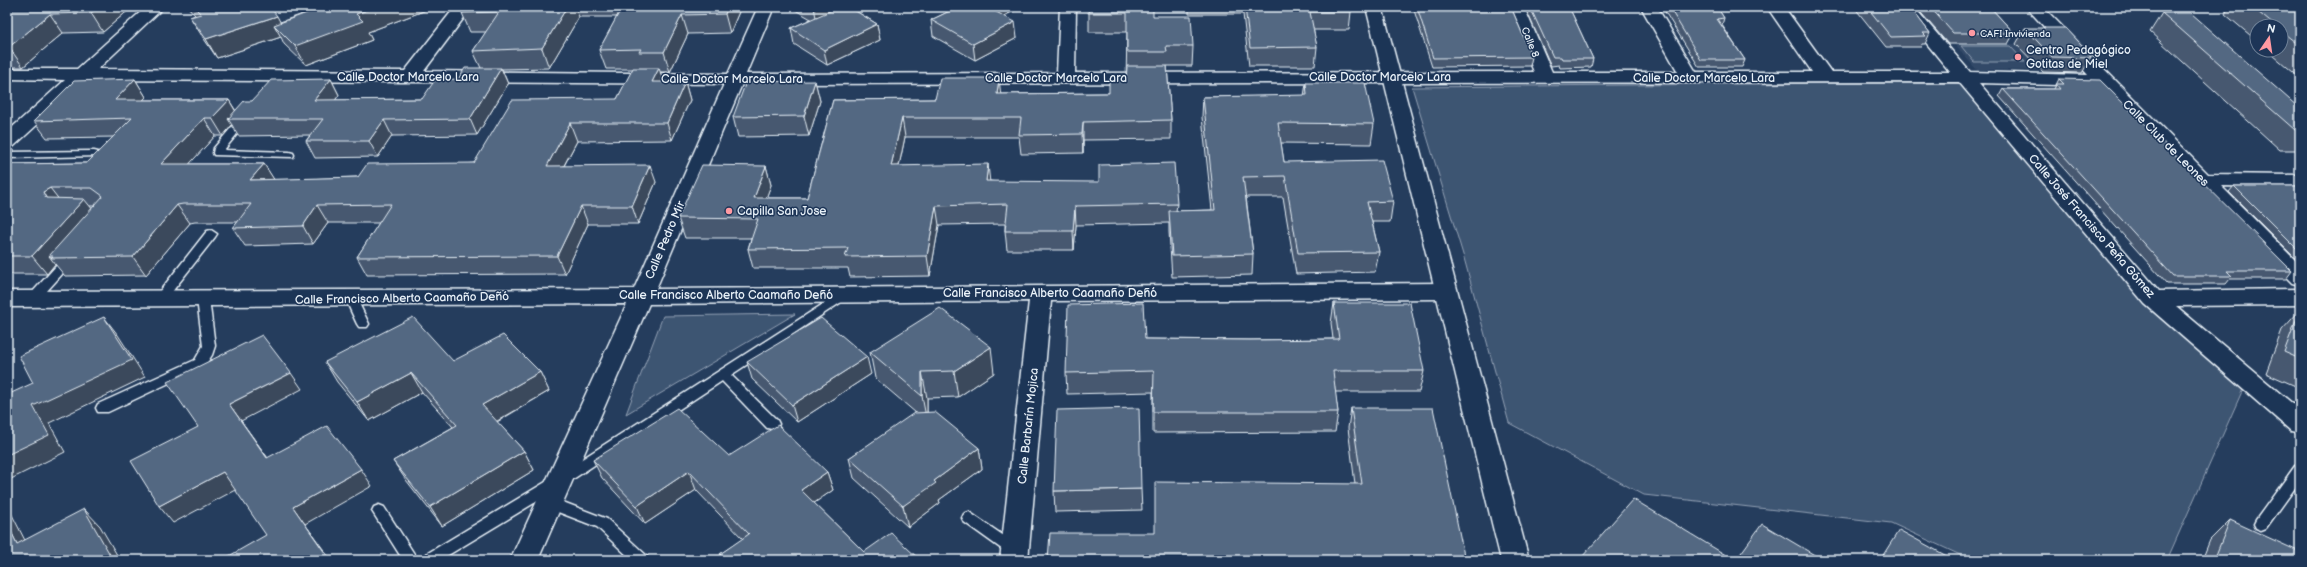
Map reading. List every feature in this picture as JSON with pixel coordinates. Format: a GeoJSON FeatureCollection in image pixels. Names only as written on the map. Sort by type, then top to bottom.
{"type":"FeatureCollection","features":[{"type":"Feature","properties":{"kind":"street"},"geometry":{"type":"LineString","coordinates":[[7,142],[156,7]]}},
{"type":"Feature","properties":{"kind":"street"},"geometry":{"type":"LineString","coordinates":[[410,77],[464,7]]}},
{"type":"Feature","properties":{"kind":"street","name":"Calle Pedro Mir"},"geometry":{"type":"LineString","coordinates":[[524,560],[642,296],[766,7]]}},
{"type":"Feature","properties":{"kind":"street"},"geometry":{"type":"LineString","coordinates":[[1066,77],[1068,7]]}},
{"type":"Feature","properties":{"kind":"street"},"geometry":{"type":"LineString","coordinates":[[1374,7],[1515,560]]}},
{"type":"Feature","properties":{"kind":"street","name":"Calle 8"},"geometry":{"type":"LineString","coordinates":[[1516,7],[1545,78]]}},
{"type":"Feature","properties":{"kind":"street"},"geometry":{"type":"LineString","coordinates":[[1649,7],[1690,78]]}},
{"type":"Feature","properties":{"kind":"street"},"geometry":{"type":"LineString","coordinates":[[1775,7],[1826,78]]}},
{"type":"Feature","properties":{"kind":"street","name":"Calle José Francisco Peña Gómez"},"geometry":{"type":"LineString","coordinates":[[1906,7],[2153,299],[2300,424]]}},
{"type":"Feature","properties":{"kind":"street","name":"Calle Club de Leones"},"geometry":{"type":"LineString","coordinates":[[2034,7],[2104,81],[2300,278]]}},
{"type":"Feature","properties":{"kind":"street","name":"Calle Doctor Marcelo Lara"},"geometry":{"type":"LineString","coordinates":[[7,74],[81,74],[277,81],[410,77],[734,79],[1066,77],[1964,77],[2104,81]]}},
{"type":"Feature","properties":{"kind":"street"},"geometry":{"type":"LineString","coordinates":[[2204,180],[2300,181]]}},
{"type":"Feature","properties":{"kind":"street","name":"Calle Francisco Alberto Caamaño Deñó"},"geometry":{"type":"LineString","coordinates":[[7,299],[1446,291]]}},
{"type":"Feature","properties":{"kind":"street","name":"Calle Barbarín Mojica"},"geometry":{"type":"LineString","coordinates":[[1015,555],[1041,293]]}},
{"type":"Feature","properties":{"kind":"street"},"geometry":{"type":"LineString","coordinates":[[2153,299],[2300,297]]}},
{"type":"Feature","properties":{"kind":"lane"},"geometry":{"type":"LineString","coordinates":[[252,110],[218,150],[218,153],[289,155]]}},
{"type":"Feature","properties":{"kind":"lane"},"geometry":{"type":"LineString","coordinates":[[7,155],[94,154]]}},
{"type":"Feature","properties":{"kind":"lane"},"geometry":{"type":"LineString","coordinates":[[160,299],[211,234]]}},
{"type":"Feature","properties":{"kind":"lane"},"geometry":{"type":"LineString","coordinates":[[34,299],[81,246]]}},
{"type":"Feature","properties":{"kind":"lane"},"geometry":{"type":"LineString","coordinates":[[428,560],[559,480],[846,294]]}},
{"type":"Feature","properties":{"kind":"lane"},"geometry":{"type":"LineString","coordinates":[[351,298],[363,324]]}},
{"type":"Feature","properties":{"kind":"lane"},"geometry":{"type":"LineString","coordinates":[[102,408],[200,363],[206,355],[209,346],[203,299]]}},
{"type":"Feature","properties":{"kind":"lane"},"geometry":{"type":"LineString","coordinates":[[723,374],[772,424]]}},
{"type":"Feature","properties":{"kind":"lane"},"geometry":{"type":"LineString","coordinates":[[2261,524],[2300,470]]}},
{"type":"Feature","properties":{"kind":"lane"},"geometry":{"type":"LineString","coordinates":[[550,503],[602,522],[642,560]]}},
{"type":"Feature","properties":{"kind":"lane"},"geometry":{"type":"LineString","coordinates":[[379,511],[411,560]]}},
{"type":"Feature","properties":{"kind":"lane"},"geometry":{"type":"LineString","coordinates":[[969,518],[1015,555]]}},
{"type":"Feature","properties":{"kind":"shaded area","name":"Centro Pedagógico Gotitas de Miel"},"geometry":{"type":"Polygon","coordinates":[[[1954,44],[2057,44],[2083,71],[1977,70],[1954,44]]]}},
{"type":"Feature","properties":{"kind":"shaded area"},"geometry":{"type":"Polygon","coordinates":[[[1961,46],[2010,46],[2025,62],[1974,62],[1961,46]]]}},
{"type":"Feature","properties":{"kind":"shaded area"},"geometry":{"type":"Polygon","coordinates":[[[1961,82],[2244,387],[2167,560],[1971,560],[1891,523],[1644,495],[1509,423],[1464,258],[1412,87],[1961,82]]]}},
{"type":"Feature","properties":{"kind":"shaded area"},"geometry":{"type":"Polygon","coordinates":[[[795,314],[626,414],[663,316],[795,314]]]}},
{"type":"Feature","properties":{"kind":"building"},"geometry":{"type":"Polygon","coordinates":[[[7,7],[98,7],[91,13],[50,14],[9,47],[7,47],[7,7]]]}},
{"type":"Feature","properties":{"kind":"building"},"geometry":{"type":"Polygon","coordinates":[[[194,7],[270,7],[277,16],[206,39],[190,17],[201,14],[194,7]]]}},
{"type":"Feature","properties":{"kind":"building"},"geometry":{"type":"Polygon","coordinates":[[[323,7],[375,7],[356,14],[363,21],[295,46],[274,25],[323,7]]]}},
{"type":"Feature","properties":{"kind":"building"},"geometry":{"type":"Polygon","coordinates":[[[466,7],[567,7],[542,48],[473,51],[499,12],[462,13],[466,7]]]}},
{"type":"Feature","properties":{"kind":"building"},"geometry":{"type":"Polygon","coordinates":[[[622,7],[728,7],[725,14],[682,15],[664,52],[639,52],[641,49],[599,50],[622,7]]]}},
{"type":"Feature","properties":{"kind":"building"},"geometry":{"type":"Polygon","coordinates":[[[839,7],[849,7],[877,24],[824,50],[791,28],[839,7]]]}},
{"type":"Feature","properties":{"kind":"building"},"geometry":{"type":"Polygon","coordinates":[[[958,7],[987,7],[1015,22],[973,44],[931,20],[958,7]]]}},
{"type":"Feature","properties":{"kind":"building"},"geometry":{"type":"Polygon","coordinates":[[[1089,7],[1153,7],[1153,16],[1191,16],[1193,46],[1166,46],[1167,52],[1127,52],[1127,13],[1088,13],[1089,7]]]}},
{"type":"Feature","properties":{"kind":"building"},"geometry":{"type":"Polygon","coordinates":[[[1245,7],[1350,7],[1351,12],[1310,12],[1317,47],[1250,48],[1245,7]]]}},
{"type":"Feature","properties":{"kind":"building"},"geometry":{"type":"Polygon","coordinates":[[[1417,7],[1511,7],[1532,57],[1433,58],[1417,7]]]}},
{"type":"Feature","properties":{"kind":"building"},"geometry":{"type":"Polygon","coordinates":[[[1530,7],[1569,7],[1593,59],[1562,59],[1561,57],[1553,57],[1530,7]]]}},
{"type":"Feature","properties":{"kind":"building"},"geometry":{"type":"Polygon","coordinates":[[[1669,7],[1717,7],[1724,18],[1717,19],[1745,60],[1701,60],[1669,7]]]}},
{"type":"Feature","properties":{"kind":"building"},"geometry":{"type":"Polygon","coordinates":[[[1867,7],[1910,7],[1930,33],[1923,33],[1926,36],[1891,37],[1867,7]]]}},
{"type":"Feature","properties":{"kind":"building"},"geometry":{"type":"Polygon","coordinates":[[[1930,7],[1990,7],[2014,33],[1953,33],[1930,7]]]}},
{"type":"Feature","properties":{"kind":"building"},"geometry":{"type":"Polygon","coordinates":[[[2252,7],[2300,7],[2300,46],[2289,37],[2289,18],[2265,18],[2252,7]]]}},
{"type":"Feature","properties":{"kind":"building"},"geometry":{"type":"Polygon","coordinates":[[[2162,13],[2191,13],[2298,107],[2300,107],[2300,130],[2295,130],[2162,13]]]}},
{"type":"Feature","properties":{"kind":"building"},"geometry":{"type":"Polygon","coordinates":[[[2025,28],[2066,28],[2091,55],[2089,55],[2091,58],[2052,57],[2025,28]]]}},
{"type":"Feature","properties":{"kind":"building"},"geometry":{"type":"Polygon","coordinates":[[[1127,66],[1167,66],[1171,120],[1083,122],[1082,134],[1019,135],[1021,118],[902,118],[891,166],[988,164],[986,181],[1099,182],[1099,165],[1174,163],[1177,204],[1075,206],[1073,231],[1005,231],[1008,204],[936,206],[927,256],[845,257],[848,248],[748,249],[758,219],[678,218],[702,165],[766,166],[754,198],[807,198],[833,100],[935,99],[940,78],[999,78],[997,94],[1109,93],[1109,81],[1126,81],[1127,66]]]}},
{"type":"Feature","properties":{"kind":"building"},"geometry":{"type":"Polygon","coordinates":[[[465,68],[501,68],[470,119],[384,120],[369,141],[306,141],[323,119],[228,119],[244,101],[252,101],[271,80],[331,79],[314,100],[422,99],[435,80],[458,79],[465,68]]]}},
{"type":"Feature","properties":{"kind":"building"},"geometry":{"type":"Polygon","coordinates":[[[633,68],[659,68],[652,82],[685,82],[667,123],[570,123],[547,166],[650,165],[632,206],[581,206],[557,256],[357,257],[391,204],[317,205],[303,226],[233,228],[251,204],[183,204],[177,205],[133,257],[51,258],[53,256],[49,256],[103,196],[92,188],[50,188],[43,192],[46,198],[84,199],[32,256],[7,256],[7,164],[87,163],[132,118],[34,121],[74,81],[135,79],[115,100],[229,100],[212,118],[204,118],[161,164],[264,164],[250,180],[358,177],[367,164],[474,163],[512,100],[617,99],[633,68]]]}},
{"type":"Feature","properties":{"kind":"building"},"geometry":{"type":"Polygon","coordinates":[[[2059,79],[2100,80],[2292,271],[2227,271],[2232,276],[2173,276],[2003,89],[2060,89],[2056,84],[2064,84],[2059,79]]]}},
{"type":"Feature","properties":{"kind":"building"},"geometry":{"type":"Polygon","coordinates":[[[815,81],[804,116],[733,117],[746,82],[815,81]]]}},
{"type":"Feature","properties":{"kind":"building"},"geometry":{"type":"Polygon","coordinates":[[[1306,83],[1365,83],[1374,124],[1278,123],[1284,162],[1382,160],[1393,201],[1367,202],[1379,252],[1298,253],[1285,176],[1243,177],[1253,254],[1172,256],[1169,211],[1215,210],[1203,97],[1307,95],[1306,83]]]}},
{"type":"Feature","properties":{"kind":"building"},"geometry":{"type":"Polygon","coordinates":[[[2234,186],[2300,186],[2300,252],[2234,186]]]}},
{"type":"Feature","properties":{"kind":"building"},"geometry":{"type":"Polygon","coordinates":[[[1143,303],[1145,339],[1250,340],[1339,339],[1334,303],[1410,303],[1424,371],[1333,371],[1338,412],[1153,412],[1154,371],[1066,373],[1068,305],[1143,303]]]}},
{"type":"Feature","properties":{"kind":"building"},"geometry":{"type":"Polygon","coordinates":[[[940,308],[991,347],[954,371],[922,372],[922,396],[870,352],[940,308]]]}},
{"type":"Feature","properties":{"kind":"building"},"geometry":{"type":"Polygon","coordinates":[[[2300,310],[2300,359],[2284,352],[2300,310]]]}},
{"type":"Feature","properties":{"kind":"building"},"geometry":{"type":"Polygon","coordinates":[[[104,317],[132,360],[33,406],[49,435],[7,455],[7,395],[33,383],[19,356],[104,317]]]}},
{"type":"Feature","properties":{"kind":"building"},"geometry":{"type":"Polygon","coordinates":[[[413,317],[453,361],[503,335],[540,372],[482,405],[524,451],[430,507],[393,461],[457,425],[411,373],[357,402],[325,362],[413,317]]]}},
{"type":"Feature","properties":{"kind":"building"},"geometry":{"type":"Polygon","coordinates":[[[821,318],[867,357],[792,405],[747,362],[821,318]]]}},
{"type":"Feature","properties":{"kind":"building"},"geometry":{"type":"Polygon","coordinates":[[[262,335],[291,373],[229,404],[267,458],[327,426],[361,469],[293,507],[330,560],[222,560],[266,535],[223,472],[159,506],[131,461],[198,427],[167,382],[262,335]]]}},
{"type":"Feature","properties":{"kind":"building"},"geometry":{"type":"Polygon","coordinates":[[[677,408],[729,456],[778,425],[827,472],[801,490],[864,552],[891,533],[920,560],[726,560],[720,554],[749,534],[689,471],[637,506],[593,460],[677,408]]]}},
{"type":"Feature","properties":{"kind":"building"},"geometry":{"type":"Polygon","coordinates":[[[1139,408],[1141,489],[1054,491],[1057,410],[1139,408]]]}},
{"type":"Feature","properties":{"kind":"building"},"geometry":{"type":"Polygon","coordinates":[[[1351,408],[1433,408],[1465,560],[1048,560],[1050,533],[1155,533],[1155,482],[1362,484],[1351,408]]]}},
{"type":"Feature","properties":{"kind":"building"},"geometry":{"type":"Polygon","coordinates":[[[935,412],[979,448],[934,481],[936,483],[903,506],[849,458],[914,413],[935,412]]]}},
{"type":"Feature","properties":{"kind":"building"},"geometry":{"type":"Polygon","coordinates":[[[1633,499],[1734,560],[1587,560],[1582,557],[1633,499]]]}},
{"type":"Feature","properties":{"kind":"building"},"geometry":{"type":"Polygon","coordinates":[[[84,509],[112,558],[107,560],[7,560],[7,523],[17,544],[84,509]]]}},
{"type":"Feature","properties":{"kind":"building"},"geometry":{"type":"Polygon","coordinates":[[[2230,520],[2300,552],[2300,560],[2214,560],[2230,520]]]}},
{"type":"Feature","properties":{"kind":"building"},"geometry":{"type":"Polygon","coordinates":[[[1762,524],[1823,560],[1736,560],[1762,524]]]}},
{"type":"Feature","properties":{"kind":"building"},"geometry":{"type":"Polygon","coordinates":[[[1899,530],[1954,560],[1880,560],[1899,530]]]}},
{"type":"Feature","properties":{"kind":"place","name":"CAFI Invivienda"},"geometry":{"type":"Point","coordinates":[1972,33]}},
{"type":"Feature","properties":{"kind":"place","name":"Centro Pedagógico Gotitas de Miel"},"geometry":{"type":"Point","coordinates":[2018,57]}},
{"type":"Feature","properties":{"kind":"place","name":"Capilla San Jose"},"geometry":{"type":"Point","coordinates":[729,211]}}]}
